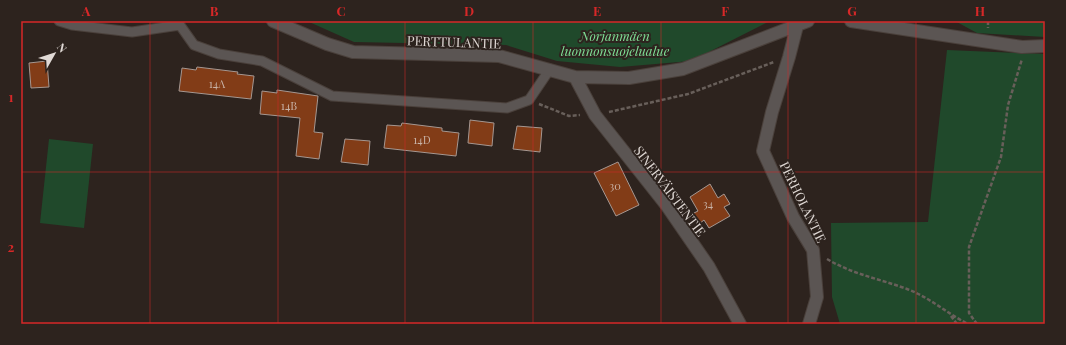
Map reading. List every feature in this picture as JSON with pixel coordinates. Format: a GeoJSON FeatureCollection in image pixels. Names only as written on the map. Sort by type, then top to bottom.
{"type":"FeatureCollection","features":[{"type":"Feature","properties":{"kind":"street","name":"PERTTULANTIE"},"geometry":{"type":"LineString","coordinates":[[273,21],[328,44],[354,52],[499,56],[576,77],[629,78],[684,69],[802,23]]}},
{"type":"Feature","properties":{"kind":"street"},"geometry":{"type":"LineString","coordinates":[[851,21],[1026,47],[1045,46]]}},
{"type":"Feature","properties":{"kind":"street","name":"PERHOLANTIE"},"geometry":{"type":"LineString","coordinates":[[802,23],[772,112],[763,151],[793,217],[813,250],[817,297],[809,324]]}},
{"type":"Feature","properties":{"kind":"street","name":"SINERVÄISTENTIE"},"geometry":{"type":"LineString","coordinates":[[576,77],[595,115],[676,218],[709,267],[740,324]]}},
{"type":"Feature","properties":{"kind":"lane"},"geometry":{"type":"LineString","coordinates":[[59,21],[72,25],[132,32],[179,23],[194,45],[219,54],[262,61],[332,96],[507,108],[529,100],[550,69]]}},
{"type":"Feature","properties":{"kind":"path"},"geometry":{"type":"LineString","coordinates":[[977,324],[969,314],[969,247],[1001,157],[1008,105],[1026,47]]}},
{"type":"Feature","properties":{"kind":"path"},"geometry":{"type":"LineString","coordinates":[[529,100],[569,116],[595,115],[688,94],[790,57]]}},
{"type":"Feature","properties":{"kind":"path"},"geometry":{"type":"LineString","coordinates":[[813,250],[836,265],[873,279],[908,289],[968,324]]}},
{"type":"Feature","properties":{"kind":"path"},"geometry":{"type":"LineString","coordinates":[[951,315],[957,324]]}},
{"type":"Feature","properties":{"kind":"green space","name":"Norjanmäen luonnonsuojelualue"},"geometry":{"type":"Polygon","coordinates":[[[307,21],[770,21],[691,61],[620,67],[557,61],[506,45],[354,42],[307,21]]]}},
{"type":"Feature","properties":{"kind":"green space"},"geometry":{"type":"Polygon","coordinates":[[[955,21],[1045,21],[1045,37],[977,33],[955,21]]]}},
{"type":"Feature","properties":{"kind":"green space"},"geometry":{"type":"Polygon","coordinates":[[[947,50],[1045,54],[1045,324],[840,324],[832,297],[831,223],[928,222],[947,50]]]}},
{"type":"Feature","properties":{"kind":"green space"},"geometry":{"type":"Polygon","coordinates":[[[49,139],[93,144],[84,228],[40,223],[49,139]]]}},
{"type":"Feature","properties":{"kind":"building"},"geometry":{"type":"Polygon","coordinates":[[[47,61],[49,87],[31,88],[29,63],[47,61]]]}},
{"type":"Feature","properties":{"kind":"building"},"geometry":{"type":"Polygon","coordinates":[[[197,67],[238,72],[237,74],[254,76],[251,99],[179,91],[182,68],[196,70],[197,67]]]}},
{"type":"Feature","properties":{"kind":"building"},"geometry":{"type":"Polygon","coordinates":[[[277,90],[318,96],[314,132],[323,133],[319,159],[296,156],[300,118],[260,114],[262,91],[277,93],[277,90]]]}},
{"type":"Feature","properties":{"kind":"building"},"geometry":{"type":"Polygon","coordinates":[[[470,120],[494,123],[492,146],[468,143],[470,120]]]}},
{"type":"Feature","properties":{"kind":"building"},"geometry":{"type":"Polygon","coordinates":[[[402,123],[442,128],[442,131],[459,133],[456,156],[384,148],[387,125],[401,126],[402,123]]]}},
{"type":"Feature","properties":{"kind":"building"},"geometry":{"type":"Polygon","coordinates":[[[517,126],[542,128],[540,152],[513,149],[517,126]]]}},
{"type":"Feature","properties":{"kind":"building"},"geometry":{"type":"Polygon","coordinates":[[[345,139],[370,141],[368,165],[341,162],[345,139]]]}},
{"type":"Feature","properties":{"kind":"building"},"geometry":{"type":"Polygon","coordinates":[[[618,162],[639,205],[616,216],[594,173],[618,162]]]}},
{"type":"Feature","properties":{"kind":"building"},"geometry":{"type":"Polygon","coordinates":[[[710,184],[718,198],[724,194],[730,204],[724,207],[730,216],[709,228],[704,220],[699,224],[692,214],[698,211],[690,197],[710,184]]]}}]}
